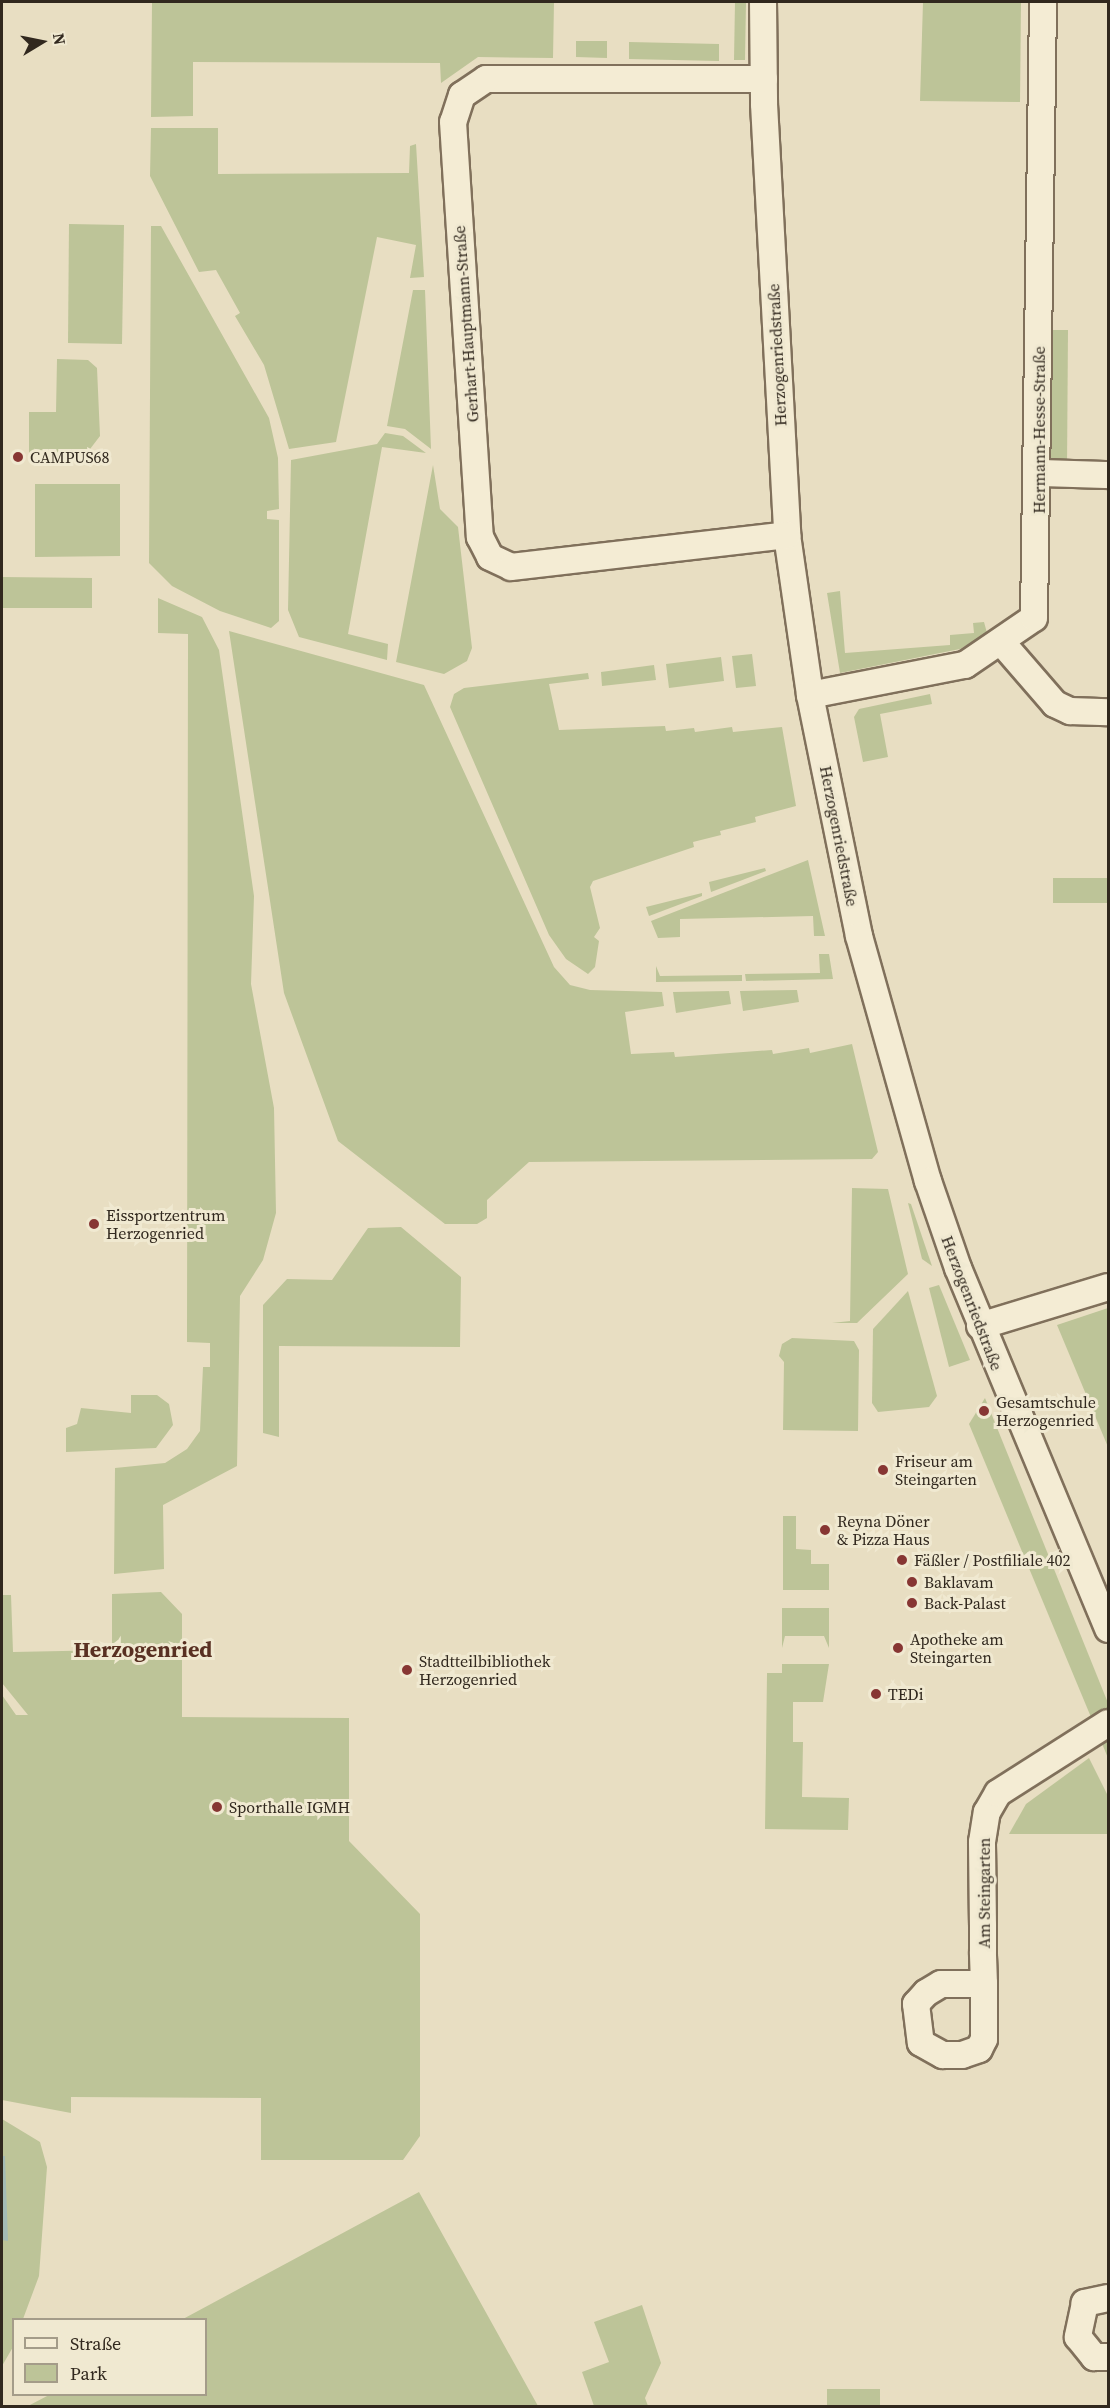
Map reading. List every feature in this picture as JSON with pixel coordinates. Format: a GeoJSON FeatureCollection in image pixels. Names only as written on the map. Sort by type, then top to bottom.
{"type":"FeatureCollection","features":[{"type":"Feature","properties":{"kind":"street","name":"Herzogenriedstraße"},"geometry":{"type":"LineString","coordinates":[[763,2],[764,79],[788,535],[810,694],[870,980],[928,1181],[980,1326],[1108,1629]]}},
{"type":"Feature","properties":{"kind":"street","name":"Hermann-Hesse-Straße"},"geometry":{"type":"LineString","coordinates":[[810,694],[965,665],[1003,644],[1034,618],[1039,473],[1043,2]]}},
{"type":"Feature","properties":{"kind":"street","name":"Gerhart-Hauptmann-Straße"},"geometry":{"type":"LineString","coordinates":[[764,79],[486,79],[462,95],[453,122],[480,537],[490,557],[511,567],[788,535]]}},
{"type":"Feature","properties":{"kind":"street"},"geometry":{"type":"LineString","coordinates":[[1039,473],[1108,475]]}},
{"type":"Feature","properties":{"kind":"street"},"geometry":{"type":"LineString","coordinates":[[1003,644],[1055,704],[1070,711],[1108,711]]}},
{"type":"Feature","properties":{"kind":"street"},"geometry":{"type":"LineString","coordinates":[[980,1326],[1108,1287]]}},
{"type":"Feature","properties":{"kind":"street","name":"Am Steingarten"},"geometry":{"type":"LineString","coordinates":[[984,1984],[982,1842],[987,1812],[998,1793],[1108,1723]]}},
{"type":"Feature","properties":{"kind":"street"},"geometry":{"type":"LineString","coordinates":[[1108,2298],[1085,2302],[1078,2337],[1094,2357],[1108,2356]]}},
{"type":"Feature","properties":{"kind":"green space"},"geometry":{"type":"Polygon","coordinates":[[[152,2],[554,2],[553,58],[478,57],[441,83],[440,63],[193,62],[193,116],[151,117],[152,2]]]}},
{"type":"Feature","properties":{"kind":"green space"},"geometry":{"type":"Polygon","coordinates":[[[735,2],[746,2],[745,60],[734,60],[735,2]]]}},
{"type":"Feature","properties":{"kind":"green space"},"geometry":{"type":"Polygon","coordinates":[[[923,2],[1021,2],[1020,102],[920,101],[923,2]]]}},
{"type":"Feature","properties":{"kind":"green space"},"geometry":{"type":"Polygon","coordinates":[[[576,41],[607,41],[607,58],[576,57],[576,41]]]}},
{"type":"Feature","properties":{"kind":"green space"},"geometry":{"type":"Polygon","coordinates":[[[629,42],[719,44],[719,61],[629,59],[629,42]]]}},
{"type":"Feature","properties":{"kind":"green space"},"geometry":{"type":"Polygon","coordinates":[[[151,128],[218,128],[218,174],[409,173],[410,146],[416,144],[424,277],[410,278],[416,245],[377,237],[336,442],[289,449],[264,365],[235,316],[240,313],[216,270],[199,272],[150,176],[151,128]]]}},
{"type":"Feature","properties":{"kind":"green space"},"geometry":{"type":"Polygon","coordinates":[[[69,224],[124,225],[122,344],[68,343],[69,224]]]}},
{"type":"Feature","properties":{"kind":"green space"},"geometry":{"type":"Polygon","coordinates":[[[151,226],[161,226],[269,418],[278,458],[279,509],[267,511],[267,519],[279,520],[279,621],[271,628],[220,611],[172,586],[149,563],[151,226]]]}},
{"type":"Feature","properties":{"kind":"green space"},"geometry":{"type":"Polygon","coordinates":[[[413,290],[425,290],[431,449],[405,429],[387,426],[413,290]]]}},
{"type":"Feature","properties":{"kind":"green space"},"geometry":{"type":"Polygon","coordinates":[[[1051,330],[1068,330],[1067,467],[1049,467],[1051,330]]]}},
{"type":"Feature","properties":{"kind":"green space"},"geometry":{"type":"Polygon","coordinates":[[[57,359],[88,360],[97,368],[100,436],[87,453],[29,454],[29,412],[56,412],[57,359]]]}},
{"type":"Feature","properties":{"kind":"green space"},"geometry":{"type":"Polygon","coordinates":[[[385,433],[403,436],[426,453],[382,447],[348,634],[388,644],[387,660],[299,637],[288,610],[291,460],[377,444],[385,433]]]}},
{"type":"Feature","properties":{"kind":"green space"},"geometry":{"type":"Polygon","coordinates":[[[433,465],[440,509],[458,527],[472,648],[467,661],[444,674],[396,662],[433,465]]]}},
{"type":"Feature","properties":{"kind":"green space"},"geometry":{"type":"Polygon","coordinates":[[[35,484],[120,484],[120,556],[35,557],[35,484]]]}},
{"type":"Feature","properties":{"kind":"green space"},"geometry":{"type":"Polygon","coordinates":[[[2,577],[92,578],[92,608],[2,608],[2,577]]]}},
{"type":"Feature","properties":{"kind":"green space"},"geometry":{"type":"Polygon","coordinates":[[[840,591],[845,653],[950,645],[950,635],[974,633],[973,623],[984,622],[987,633],[960,649],[840,673],[827,593],[840,591]]]}},
{"type":"Feature","properties":{"kind":"green space"},"geometry":{"type":"Polygon","coordinates":[[[158,598],[202,617],[219,650],[254,896],[251,984],[274,1108],[276,1213],[263,1260],[240,1296],[237,1466],[163,1505],[164,1569],[114,1574],[115,1468],[165,1463],[187,1449],[200,1431],[203,1367],[210,1367],[210,1343],[187,1342],[188,634],[158,633],[158,598]]]}},
{"type":"Feature","properties":{"kind":"green space"},"geometry":{"type":"Polygon","coordinates":[[[229,631],[424,685],[554,967],[570,985],[590,990],[662,992],[664,1006],[625,1012],[631,1054],[674,1052],[675,1057],[772,1050],[773,1054],[809,1048],[810,1053],[852,1044],[878,1152],[872,1159],[529,1162],[487,1200],[487,1218],[477,1224],[445,1224],[338,1141],[284,993],[229,631]]]}},
{"type":"Feature","properties":{"kind":"green space"},"geometry":{"type":"Polygon","coordinates":[[[752,654],[756,686],[736,688],[732,656],[752,654]]]}},
{"type":"Feature","properties":{"kind":"green space"},"geometry":{"type":"Polygon","coordinates":[[[721,657],[724,681],[669,688],[666,664],[721,657]]]}},
{"type":"Feature","properties":{"kind":"green space"},"geometry":{"type":"Polygon","coordinates":[[[654,665],[656,680],[602,686],[601,672],[654,665]]]}},
{"type":"Feature","properties":{"kind":"green space"},"geometry":{"type":"Polygon","coordinates":[[[588,673],[589,679],[549,684],[559,730],[665,726],[666,731],[694,728],[695,732],[732,727],[733,732],[782,727],[796,806],[755,817],[756,822],[720,831],[721,835],[693,842],[694,847],[593,881],[590,887],[600,928],[594,937],[599,941],[595,967],[588,974],[566,959],[549,935],[450,707],[454,694],[464,688],[588,673]]]}},
{"type":"Feature","properties":{"kind":"green space"},"geometry":{"type":"Polygon","coordinates":[[[930,694],[932,704],[880,714],[888,757],[863,762],[854,717],[859,709],[930,694]]]}},
{"type":"Feature","properties":{"kind":"green space"},"geometry":{"type":"Polygon","coordinates":[[[808,860],[825,936],[814,936],[813,916],[680,919],[680,937],[658,938],[651,921],[808,860]]]}},
{"type":"Feature","properties":{"kind":"green space"},"geometry":{"type":"Polygon","coordinates":[[[765,868],[766,871],[711,892],[709,882],[765,868]]]}},
{"type":"Feature","properties":{"kind":"green space"},"geometry":{"type":"Polygon","coordinates":[[[1053,878],[1108,878],[1108,903],[1053,903],[1053,878]]]}},
{"type":"Feature","properties":{"kind":"green space"},"geometry":{"type":"Polygon","coordinates":[[[702,893],[702,896],[649,916],[646,907],[702,893]]]}},
{"type":"Feature","properties":{"kind":"green space"},"geometry":{"type":"Polygon","coordinates":[[[819,954],[829,954],[833,979],[746,981],[745,974],[820,973],[819,954]]]}},
{"type":"Feature","properties":{"kind":"green space"},"geometry":{"type":"Polygon","coordinates":[[[656,966],[660,976],[742,975],[742,981],[656,982],[656,966]]]}},
{"type":"Feature","properties":{"kind":"green space"},"geometry":{"type":"Polygon","coordinates":[[[797,990],[799,1002],[743,1011],[740,991],[797,990]]]}},
{"type":"Feature","properties":{"kind":"green space"},"geometry":{"type":"Polygon","coordinates":[[[729,991],[731,1004],[676,1013],[673,992],[729,991]]]}},
{"type":"Feature","properties":{"kind":"green space"},"geometry":{"type":"Polygon","coordinates":[[[852,1188],[888,1189],[908,1274],[857,1323],[832,1323],[850,1321],[852,1188]]]}},
{"type":"Feature","properties":{"kind":"green space"},"geometry":{"type":"Polygon","coordinates":[[[908,1203],[911,1204],[932,1266],[922,1259],[908,1203]]]}},
{"type":"Feature","properties":{"kind":"green space"},"geometry":{"type":"Polygon","coordinates":[[[401,1227],[461,1277],[460,1347],[279,1346],[279,1437],[263,1433],[263,1305],[287,1279],[332,1280],[368,1228],[401,1227]]]}},
{"type":"Feature","properties":{"kind":"green space"},"geometry":{"type":"Polygon","coordinates":[[[939,1285],[970,1360],[949,1367],[929,1288],[939,1285]]]}},
{"type":"Feature","properties":{"kind":"green space"},"geometry":{"type":"Polygon","coordinates":[[[908,1291],[937,1396],[929,1407],[878,1412],[872,1403],[873,1329],[908,1291]]]}},
{"type":"Feature","properties":{"kind":"green space"},"geometry":{"type":"Polygon","coordinates":[[[1108,1308],[1108,1447],[1057,1325],[1108,1308]]]}},
{"type":"Feature","properties":{"kind":"green space"},"geometry":{"type":"Polygon","coordinates":[[[792,1338],[854,1341],[859,1350],[858,1431],[783,1430],[784,1362],[779,1356],[782,1344],[792,1338]]]}},
{"type":"Feature","properties":{"kind":"green space"},"geometry":{"type":"Polygon","coordinates":[[[131,1395],[157,1395],[169,1404],[173,1425],[156,1448],[66,1452],[66,1428],[77,1424],[81,1408],[131,1413],[131,1395]]]}},
{"type":"Feature","properties":{"kind":"green space"},"geometry":{"type":"Polygon","coordinates":[[[985,1398],[1108,1703],[1108,1758],[969,1424],[985,1398]]]}},
{"type":"Feature","properties":{"kind":"green space"},"geometry":{"type":"Polygon","coordinates":[[[783,1516],[796,1516],[796,1549],[811,1550],[811,1564],[829,1564],[829,1590],[783,1590],[783,1516]]]}},
{"type":"Feature","properties":{"kind":"green space"},"geometry":{"type":"Polygon","coordinates":[[[161,1592],[182,1614],[182,1717],[349,1718],[349,1841],[420,1914],[420,2136],[403,2160],[261,2160],[261,2098],[71,2097],[71,2113],[2,2100],[2,1695],[16,1715],[28,1715],[2,1683],[2,1595],[11,1595],[13,1652],[112,1650],[112,1594],[161,1592]]]}},
{"type":"Feature","properties":{"kind":"green space"},"geometry":{"type":"Polygon","coordinates":[[[782,1608],[829,1608],[829,1648],[824,1636],[785,1636],[782,1648],[782,1608]]]}},
{"type":"Feature","properties":{"kind":"green space"},"geometry":{"type":"Polygon","coordinates":[[[782,1664],[829,1664],[823,1702],[793,1702],[793,1742],[803,1742],[802,1797],[849,1798],[848,1830],[765,1829],[767,1673],[782,1673],[782,1664]]]}},
{"type":"Feature","properties":{"kind":"green space"},"geometry":{"type":"Polygon","coordinates":[[[1089,1758],[1108,1796],[1108,1834],[1009,1834],[1026,1804],[1089,1758]]]}},
{"type":"Feature","properties":{"kind":"green space"},"geometry":{"type":"Polygon","coordinates":[[[2,2119],[40,2142],[47,2167],[39,2276],[23,2318],[12,2318],[12,2349],[2,2366],[2,2119]]]}},
{"type":"Feature","properties":{"kind":"green space"},"geometry":{"type":"Polygon","coordinates":[[[419,2192],[538,2406],[28,2406],[47,2396],[207,2396],[207,2318],[185,2318],[419,2192]]]}},
{"type":"Feature","properties":{"kind":"green space"},"geometry":{"type":"Polygon","coordinates":[[[642,2305],[661,2363],[645,2398],[648,2406],[594,2406],[582,2372],[609,2362],[594,2322],[642,2305]]]}},
{"type":"Feature","properties":{"kind":"green space"},"geometry":{"type":"Polygon","coordinates":[[[827,2389],[880,2389],[880,2406],[827,2406],[827,2389]]]}},
{"type":"Feature","properties":{"kind":"water"},"geometry":{"type":"Polygon","coordinates":[[[2,2156],[5,2156],[8,2241],[2,2240],[2,2156]]]}},
{"type":"Feature","properties":{"kind":"place","name":"CAMPUS68"},"geometry":{"type":"Point","coordinates":[18,457]}},
{"type":"Feature","properties":{"kind":"place","name":"Eissportzentrum Herzogenried"},"geometry":{"type":"Point","coordinates":[94,1224]}},
{"type":"Feature","properties":{"kind":"place","name":"Gesamtschule Herzogenried"},"geometry":{"type":"Point","coordinates":[984,1411]}},
{"type":"Feature","properties":{"kind":"place","name":"Friseur am Steingarten"},"geometry":{"type":"Point","coordinates":[883,1470]}},
{"type":"Feature","properties":{"kind":"place","name":"Reyna Döner & Pizza Haus"},"geometry":{"type":"Point","coordinates":[825,1530]}},
{"type":"Feature","properties":{"kind":"place","name":"Fäßler / Postfiliale 402"},"geometry":{"type":"Point","coordinates":[902,1560]}},
{"type":"Feature","properties":{"kind":"place","name":"Baklavam"},"geometry":{"type":"Point","coordinates":[912,1582]}},
{"type":"Feature","properties":{"kind":"place","name":"Back-Palast"},"geometry":{"type":"Point","coordinates":[912,1603]}},
{"type":"Feature","properties":{"kind":"place","name":"Apotheke am Steingarten"},"geometry":{"type":"Point","coordinates":[898,1648]}},
{"type":"Feature","properties":{"kind":"place","name":"Stadtteilbibliothek Herzogenried"},"geometry":{"type":"Point","coordinates":[407,1670]}},
{"type":"Feature","properties":{"kind":"place","name":"TEDi"},"geometry":{"type":"Point","coordinates":[876,1694]}},
{"type":"Feature","properties":{"kind":"place","name":"Sporthalle IGMH"},"geometry":{"type":"Point","coordinates":[217,1807]}},
{"type":"Feature","properties":{"kind":"district","name":"Herzogenried"},"geometry":{"type":"Point","coordinates":[143,1650]}}]}
